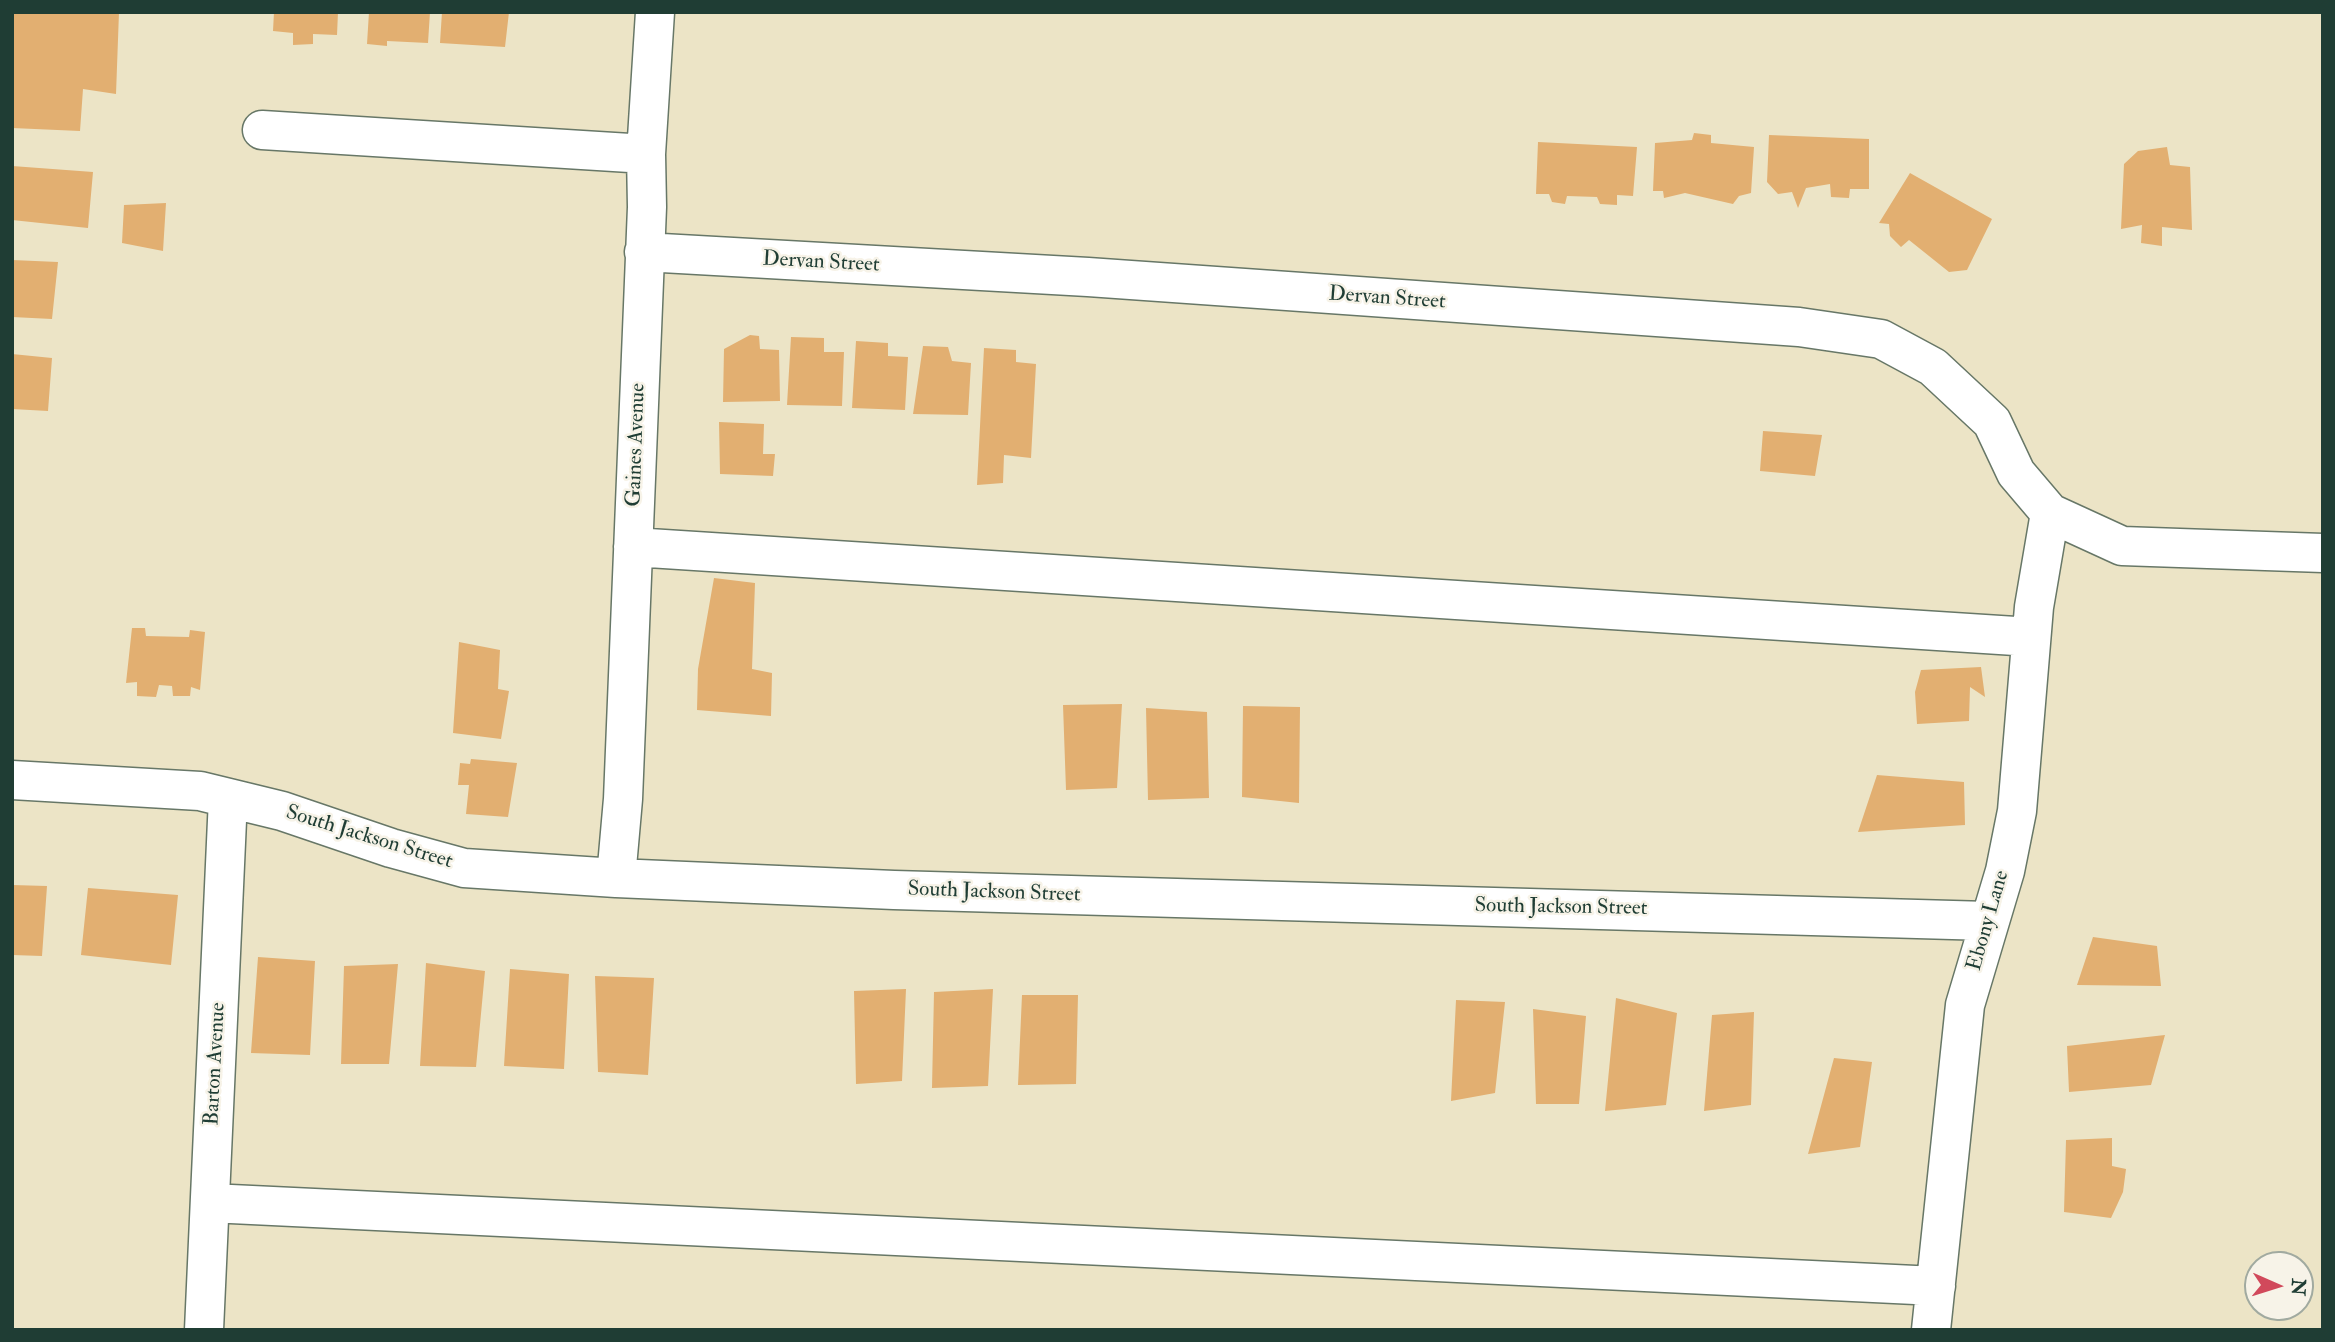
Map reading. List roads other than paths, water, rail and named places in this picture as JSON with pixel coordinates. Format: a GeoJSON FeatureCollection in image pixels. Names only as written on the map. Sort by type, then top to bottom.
{"type":"FeatureCollection","features":[{"type":"Feature","properties":{"kind":"street","name":"Gaines Avenue"},"geometry":{"type":"LineString","coordinates":[[616,878],[623,799],[645,251],[646,154],[655,12]]}},
{"type":"Feature","properties":{"kind":"street"},"geometry":{"type":"LineString","coordinates":[[262,130],[646,154]]}},
{"type":"Feature","properties":{"kind":"street","name":"Dervan Street"},"geometry":{"type":"LineString","coordinates":[[645,251],[1088,277],[1799,327],[1881,339],[1933,367],[1992,422],[2016,473],[2050,513]]}},
{"type":"Feature","properties":{"kind":"street"},"geometry":{"type":"LineString","coordinates":[[2050,513],[2122,546],[2323,553]]}},
{"type":"Feature","properties":{"kind":"street","name":"Ebony Lane"},"geometry":{"type":"LineString","coordinates":[[1931,1330],[1965,1005],[2005,871],[2017,811],[2031,637],[2050,513]]}},
{"type":"Feature","properties":{"kind":"street"},"geometry":{"type":"LineString","coordinates":[[633,547],[2031,637]]}},
{"type":"Feature","properties":{"kind":"street","name":"South Jackson Street"},"geometry":{"type":"LineString","coordinates":[[12,780],[200,791],[282,811],[391,848],[464,868],[616,878],[908,891],[1988,921]]}},
{"type":"Feature","properties":{"kind":"street","name":"Barton Avenue"},"geometry":{"type":"LineString","coordinates":[[204,1330],[228,798]]}},
{"type":"Feature","properties":{"kind":"street"},"geometry":{"type":"LineString","coordinates":[[210,1203],[1936,1286]]}}]}
